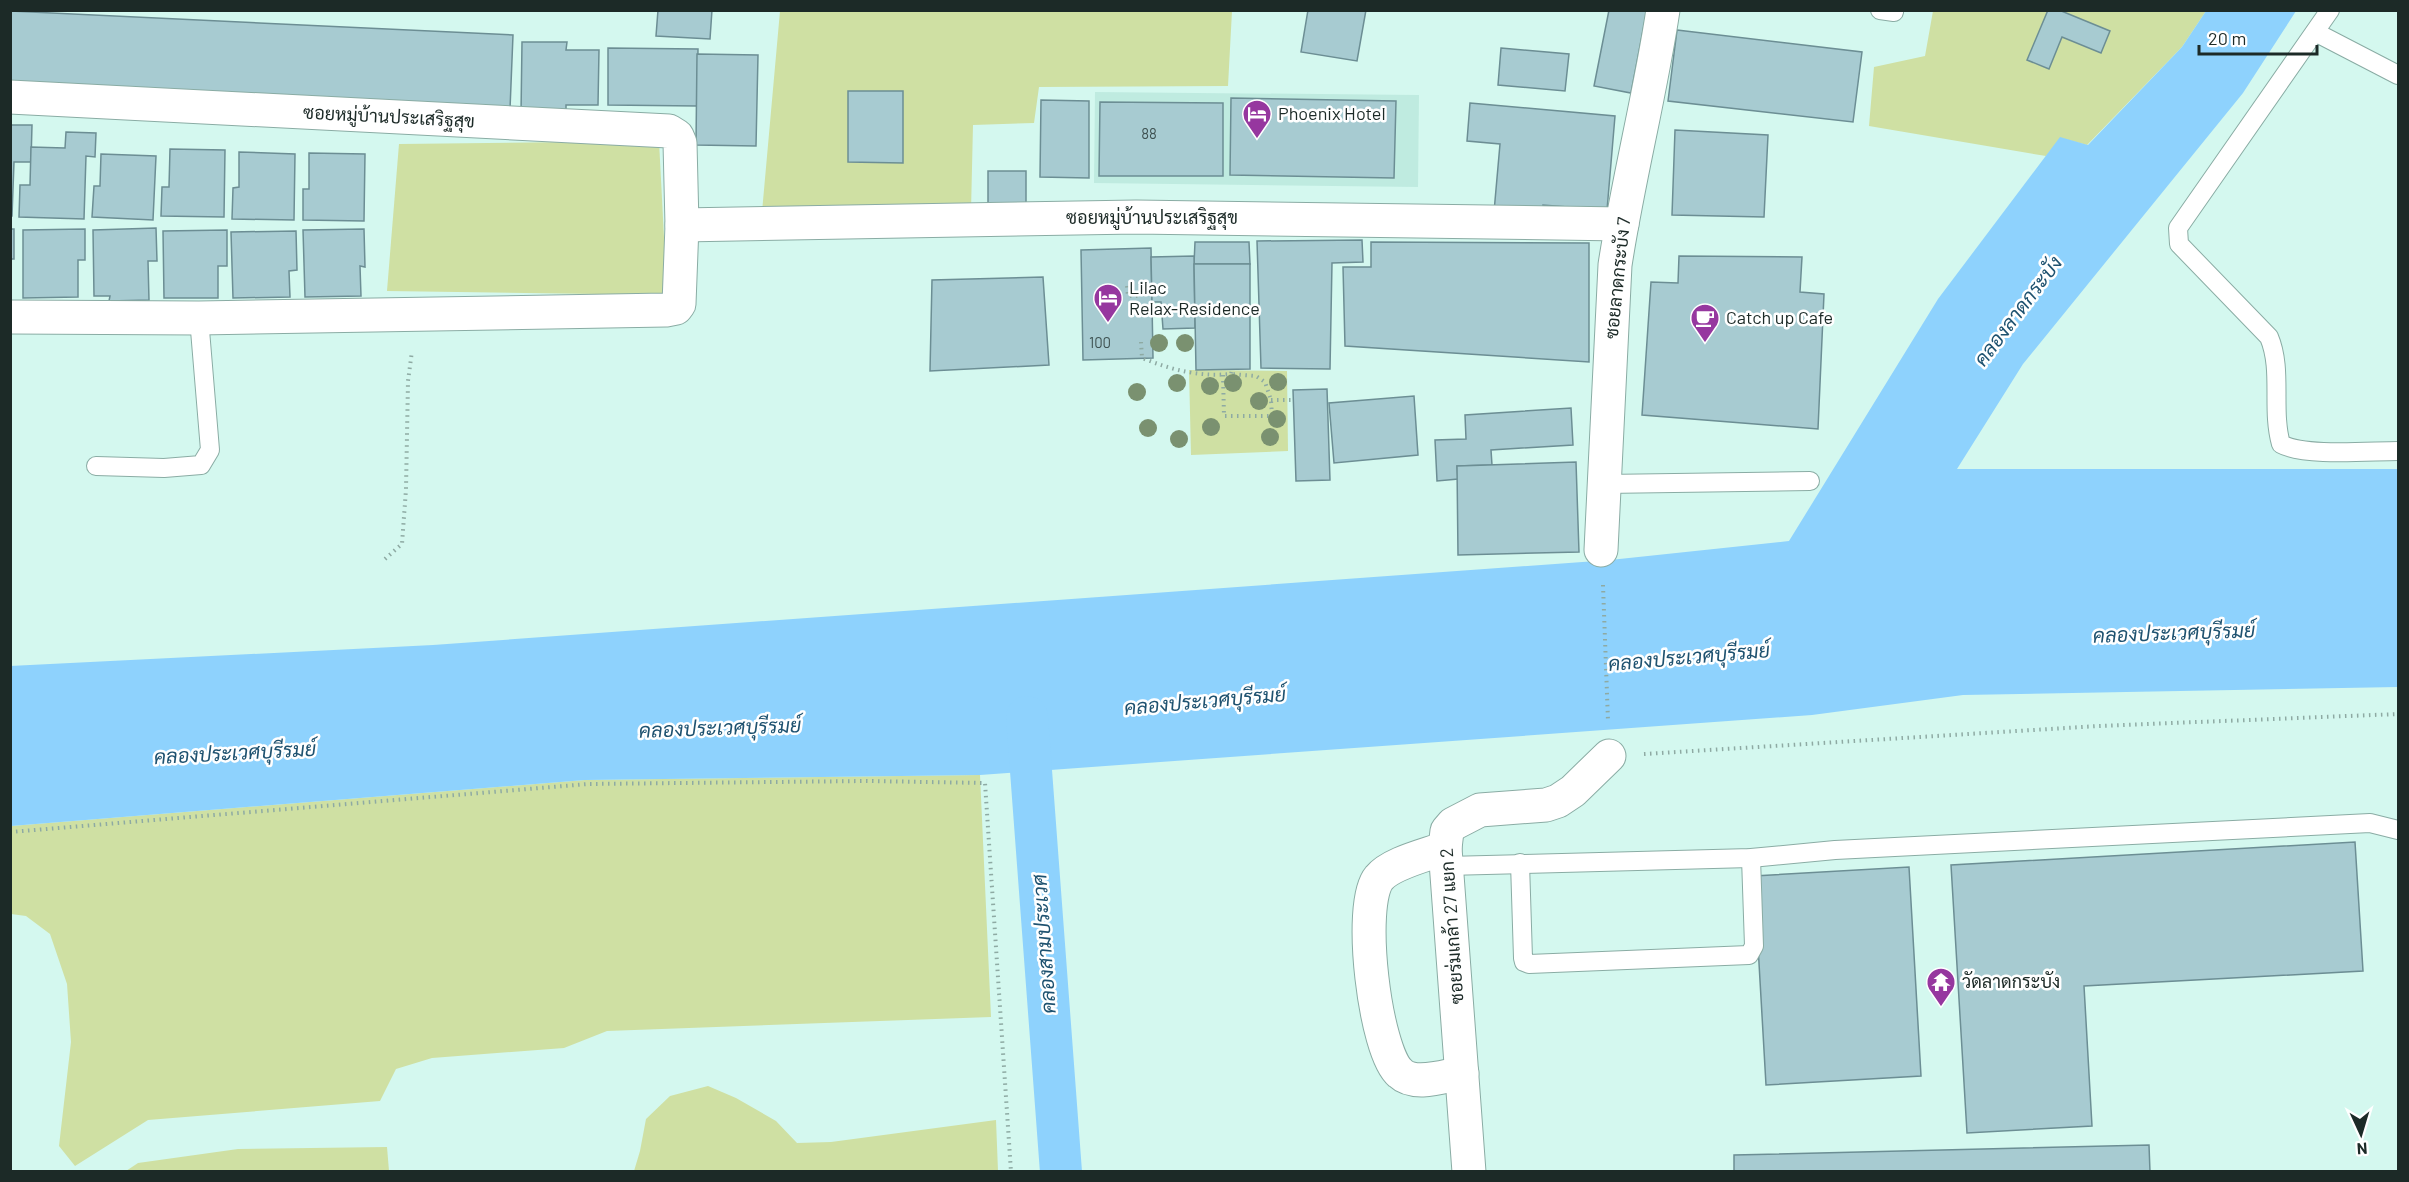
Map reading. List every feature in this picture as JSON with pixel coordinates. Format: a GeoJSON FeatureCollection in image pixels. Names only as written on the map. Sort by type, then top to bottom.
{"type":"FeatureCollection","features":[{"type":"Feature","properties":{"kind":"street","name":"ซอยลาดกระบัง 7"},"geometry":{"type":"LineString","coordinates":[[1601,550],[1616,265],[1622,224],[1654,69],[1663,10]]}},
{"type":"Feature","properties":{"kind":"street","name":"ซอยหมู่บ้านประเสริฐสุข"},"geometry":{"type":"LineString","coordinates":[[10,97],[669,131],[677,136],[680,143],[682,225],[679,304],[676,308],[199,318],[10,317]]}},
{"type":"Feature","properties":{"kind":"street","name":"ซอยหมู่บ้านประเสริฐสุข"},"geometry":{"type":"LineString","coordinates":[[682,225],[1136,217],[1622,224]]}},
{"type":"Feature","properties":{"kind":"street","name":"ซอยร่มเกล้า 27 แยก 2"},"geometry":{"type":"LineString","coordinates":[[1469,1172],[1446,857],[1447,831],[1453,824],[1480,810],[1546,805],[1558,801],[1573,791],[1609,756]]}},
{"type":"Feature","properties":{"kind":"street"},"geometry":{"type":"LineString","coordinates":[[1446,857],[1394,867],[1378,878],[1370,899],[1368,928],[1373,989],[1389,1057],[1400,1074],[1419,1081],[1462,1072]]}},
{"type":"Feature","properties":{"kind":"lane"},"geometry":{"type":"LineString","coordinates":[[2330,10],[2178,228],[2179,244],[2269,337],[2275,351],[2277,431],[2281,444],[2290,449],[2311,451],[2398,451]]}},
{"type":"Feature","properties":{"kind":"lane"},"geometry":{"type":"LineString","coordinates":[[2315,32],[2398,75]]}},
{"type":"Feature","properties":{"kind":"lane"},"geometry":{"type":"LineString","coordinates":[[96,466],[164,468],[201,465],[210,450],[199,318]]}},
{"type":"Feature","properties":{"kind":"lane"},"geometry":{"type":"LineString","coordinates":[[1604,484],[1810,481]]}},
{"type":"Feature","properties":{"kind":"lane"},"geometry":{"type":"LineString","coordinates":[[1446,857],[1520,863],[1751,858],[1835,850],[2370,823],[2398,830]]}},
{"type":"Feature","properties":{"kind":"lane"},"geometry":{"type":"LineString","coordinates":[[1520,863],[1523,958],[1524,962],[1529,964],[1749,955],[1754,946],[1751,858]]}},
{"type":"Feature","properties":{"kind":"path"},"geometry":{"type":"LineString","coordinates":[[1127,286],[1128,296],[1140,296]]}},
{"type":"Feature","properties":{"kind":"path"},"geometry":{"type":"LineString","coordinates":[[385,559],[402,544],[406,489],[408,381],[417,314]]}},
{"type":"Feature","properties":{"kind":"path"},"geometry":{"type":"LineString","coordinates":[[1140,342],[1142,358],[1188,373],[1222,375],[1231,372],[1256,376],[1265,382],[1271,400],[1272,416],[1224,416],[1222,375]]}},
{"type":"Feature","properties":{"kind":"path"},"geometry":{"type":"LineString","coordinates":[[1271,400],[1294,400]]}},
{"type":"Feature","properties":{"kind":"path"},"geometry":{"type":"LineString","coordinates":[[1601,550],[1609,756],[2098,726],[2398,714]]}},
{"type":"Feature","properties":{"kind":"path"},"geometry":{"type":"LineString","coordinates":[[10,832],[588,784],[867,781],[985,783],[1011,1172]]}},
{"type":"Feature","properties":{"kind":"shaded area","name":"Phoenix Hotel"},"geometry":{"type":"Polygon","coordinates":[[[1095,92],[1419,95],[1418,187],[1094,183],[1095,92]]]}},
{"type":"Feature","properties":{"kind":"green space"},"geometry":{"type":"Polygon","coordinates":[[[780,11],[1232,11],[1228,86],[1039,87],[1034,123],[973,125],[971,211],[762,212],[780,11]]]}},
{"type":"Feature","properties":{"kind":"green space"},"geometry":{"type":"Polygon","coordinates":[[[1933,11],[2206,11],[2182,47],[2087,145],[2061,138],[2046,156],[1869,126],[1874,67],[1925,56],[1933,11]]]}},
{"type":"Feature","properties":{"kind":"green space"},"geometry":{"type":"Polygon","coordinates":[[[659,141],[667,295],[387,291],[399,144],[659,141]]]}},
{"type":"Feature","properties":{"kind":"green space"},"geometry":{"type":"Polygon","coordinates":[[[1189,370],[1287,371],[1288,451],[1191,455],[1189,370]]]}},
{"type":"Feature","properties":{"kind":"green space"},"geometry":{"type":"Polygon","coordinates":[[[980,775],[991,1017],[607,1031],[564,1048],[432,1058],[396,1069],[380,1101],[148,1120],[75,1166],[59,1146],[71,1042],[67,984],[50,934],[26,916],[11,914],[11,826],[585,780],[980,775]]]}},
{"type":"Feature","properties":{"kind":"green space"},"geometry":{"type":"Polygon","coordinates":[[[708,1086],[736,1098],[776,1121],[797,1143],[831,1142],[996,1120],[998,1171],[634,1171],[646,1119],[670,1096],[708,1086]]]}},
{"type":"Feature","properties":{"kind":"green space"},"geometry":{"type":"Polygon","coordinates":[[[387,1147],[389,1171],[126,1171],[138,1163],[238,1149],[387,1147]]]}},
{"type":"Feature","properties":{"kind":"water"},"geometry":{"type":"Polygon","coordinates":[[[2206,11],[2296,11],[2243,93],[2023,364],[1957,469],[2398,469],[2398,687],[1963,695],[1812,715],[980,775],[585,780],[11,826],[10,666],[433,645],[1610,560],[1789,541],[1938,299],[2060,137],[2088,145],[2182,47],[2206,11]]]}},
{"type":"Feature","properties":{"kind":"building"},"geometry":{"type":"Polygon","coordinates":[[[658,10],[712,10],[710,39],[656,36],[658,10]]]}},
{"type":"Feature","properties":{"kind":"building"},"geometry":{"type":"Polygon","coordinates":[[[1308,10],[1366,10],[1357,61],[1301,52],[1308,10]]]}},
{"type":"Feature","properties":{"kind":"building"},"geometry":{"type":"Polygon","coordinates":[[[1609,10],[1647,10],[1631,93],[1594,86],[1609,10]]]}},
{"type":"Feature","properties":{"kind":"building"},"geometry":{"type":"Polygon","coordinates":[[[2048,10],[2059,10],[2110,31],[2101,53],[2062,37],[2049,69],[2027,60],[2048,10]]]}},
{"type":"Feature","properties":{"kind":"building"},"geometry":{"type":"Polygon","coordinates":[[[10,11],[513,35],[510,109],[10,85],[10,11]]]}},
{"type":"Feature","properties":{"kind":"building"},"geometry":{"type":"Polygon","coordinates":[[[1677,30],[1862,52],[1853,122],[1668,101],[1677,30]]]}},
{"type":"Feature","properties":{"kind":"building"},"geometry":{"type":"Polygon","coordinates":[[[522,42],[567,42],[566,50],[599,50],[598,105],[566,105],[566,114],[521,114],[522,42]]]}},
{"type":"Feature","properties":{"kind":"building"},"geometry":{"type":"Polygon","coordinates":[[[608,48],[698,49],[697,106],[608,105],[608,48]]]}},
{"type":"Feature","properties":{"kind":"building"},"geometry":{"type":"Polygon","coordinates":[[[1501,48],[1569,54],[1565,91],[1498,85],[1501,48]]]}},
{"type":"Feature","properties":{"kind":"building"},"geometry":{"type":"Polygon","coordinates":[[[697,54],[758,55],[756,146],[696,145],[697,54]]]}},
{"type":"Feature","properties":{"kind":"building"},"geometry":{"type":"Polygon","coordinates":[[[848,91],[903,91],[903,163],[848,162],[848,91]]]}},
{"type":"Feature","properties":{"kind":"building"},"geometry":{"type":"Polygon","coordinates":[[[1231,98],[1396,101],[1394,178],[1230,175],[1231,98]]]}},
{"type":"Feature","properties":{"kind":"building"},"geometry":{"type":"Polygon","coordinates":[[[1041,100],[1089,101],[1089,178],[1040,177],[1041,100]]]}},
{"type":"Feature","properties":{"kind":"building"},"geometry":{"type":"Polygon","coordinates":[[[1100,102],[1223,103],[1223,176],[1099,176],[1100,102]]]}},
{"type":"Feature","properties":{"kind":"building"},"geometry":{"type":"Polygon","coordinates":[[[1470,103],[1615,116],[1607,210],[1543,205],[1542,216],[1494,212],[1500,144],[1467,141],[1470,103]]]}},
{"type":"Feature","properties":{"kind":"building"},"geometry":{"type":"Polygon","coordinates":[[[10,125],[32,125],[31,162],[14,162],[12,216],[10,216],[10,125]]]}},
{"type":"Feature","properties":{"kind":"building"},"geometry":{"type":"Polygon","coordinates":[[[1675,130],[1768,135],[1764,217],[1672,215],[1675,130]]]}},
{"type":"Feature","properties":{"kind":"building"},"geometry":{"type":"Polygon","coordinates":[[[66,132],[96,133],[95,157],[86,156],[84,219],[19,217],[20,185],[30,185],[31,147],[65,148],[66,132]]]}},
{"type":"Feature","properties":{"kind":"building"},"geometry":{"type":"Polygon","coordinates":[[[170,149],[225,150],[224,217],[161,216],[162,187],[169,187],[170,149]]]}},
{"type":"Feature","properties":{"kind":"building"},"geometry":{"type":"Polygon","coordinates":[[[239,152],[295,154],[294,220],[232,219],[233,188],[239,187],[239,152]]]}},
{"type":"Feature","properties":{"kind":"building"},"geometry":{"type":"Polygon","coordinates":[[[309,153],[365,154],[364,221],[303,220],[303,189],[309,189],[309,153]]]}},
{"type":"Feature","properties":{"kind":"building"},"geometry":{"type":"Polygon","coordinates":[[[101,154],[156,156],[153,220],[92,217],[94,186],[100,186],[101,154]]]}},
{"type":"Feature","properties":{"kind":"building"},"geometry":{"type":"Polygon","coordinates":[[[988,171],[1026,171],[1026,209],[988,209],[988,171]]]}},
{"type":"Feature","properties":{"kind":"building"},"geometry":{"type":"Polygon","coordinates":[[[156,228],[157,261],[148,261],[149,300],[109,301],[110,296],[94,296],[93,230],[156,228]]]}},
{"type":"Feature","properties":{"kind":"building"},"geometry":{"type":"Polygon","coordinates":[[[10,229],[14,229],[14,259],[10,259],[10,229]]]}},
{"type":"Feature","properties":{"kind":"building"},"geometry":{"type":"Polygon","coordinates":[[[85,229],[85,260],[78,260],[78,297],[23,298],[23,230],[85,229]]]}},
{"type":"Feature","properties":{"kind":"building"},"geometry":{"type":"Polygon","coordinates":[[[364,229],[365,267],[360,266],[361,296],[305,297],[303,230],[364,229]]]}},
{"type":"Feature","properties":{"kind":"building"},"geometry":{"type":"Polygon","coordinates":[[[227,230],[227,266],[218,266],[218,298],[164,298],[163,231],[227,230]]]}},
{"type":"Feature","properties":{"kind":"building"},"geometry":{"type":"Polygon","coordinates":[[[296,231],[297,270],[289,271],[290,297],[233,298],[231,232],[296,231]]]}},
{"type":"Feature","properties":{"kind":"building"},"geometry":{"type":"Polygon","coordinates":[[[1362,240],[1363,262],[1332,263],[1330,369],[1261,368],[1257,241],[1362,240]]]}},
{"type":"Feature","properties":{"kind":"building"},"geometry":{"type":"Polygon","coordinates":[[[1195,242],[1249,242],[1250,264],[1194,264],[1195,242]]]}},
{"type":"Feature","properties":{"kind":"building"},"geometry":{"type":"Polygon","coordinates":[[[1371,242],[1589,243],[1589,362],[1345,346],[1343,267],[1371,267],[1371,242]]]}},
{"type":"Feature","properties":{"kind":"building"},"geometry":{"type":"Polygon","coordinates":[[[1151,248],[1153,358],[1083,360],[1081,250],[1151,248]]]}},
{"type":"Feature","properties":{"kind":"building"},"geometry":{"type":"Polygon","coordinates":[[[1194,256],[1195,328],[1163,329],[1161,302],[1152,302],[1151,257],[1194,256]]]}},
{"type":"Feature","properties":{"kind":"building"},"geometry":{"type":"Polygon","coordinates":[[[1679,256],[1802,257],[1800,292],[1824,294],[1818,429],[1642,415],[1651,282],[1678,283],[1679,256]]]}},
{"type":"Feature","properties":{"kind":"building"},"geometry":{"type":"Polygon","coordinates":[[[1194,264],[1250,264],[1250,369],[1196,370],[1194,264]]]}},
{"type":"Feature","properties":{"kind":"building"},"geometry":{"type":"Polygon","coordinates":[[[1043,277],[1049,365],[930,371],[932,280],[1043,277]]]}},
{"type":"Feature","properties":{"kind":"building"},"geometry":{"type":"Polygon","coordinates":[[[1327,389],[1330,480],[1296,481],[1293,390],[1327,389]]]}},
{"type":"Feature","properties":{"kind":"building"},"geometry":{"type":"Polygon","coordinates":[[[1414,396],[1418,455],[1334,463],[1329,403],[1414,396]]]}},
{"type":"Feature","properties":{"kind":"building"},"geometry":{"type":"Polygon","coordinates":[[[1571,408],[1573,445],[1491,450],[1492,465],[1457,466],[1458,479],[1437,481],[1435,440],[1466,439],[1465,415],[1571,408]]]}},
{"type":"Feature","properties":{"kind":"building"},"geometry":{"type":"Polygon","coordinates":[[[1576,462],[1579,552],[1458,555],[1457,466],[1576,462]]]}},
{"type":"Feature","properties":{"kind":"building"},"geometry":{"type":"Polygon","coordinates":[[[2355,842],[2363,971],[2084,986],[2092,1126],[1967,1133],[1951,865],[2355,842]]]}},
{"type":"Feature","properties":{"kind":"building"},"geometry":{"type":"Polygon","coordinates":[[[1909,867],[1921,1076],[1766,1085],[1754,876],[1909,867]]]}},
{"type":"Feature","properties":{"kind":"building"},"geometry":{"type":"Polygon","coordinates":[[[2149,1145],[2150,1172],[1734,1172],[1734,1155],[2149,1145]]]}},
{"type":"Feature","properties":{"kind":"waterway","name":"คลองสามประเวศ"},"geometry":{"type":"LineString","coordinates":[[1027,717],[1061,1172]]}},
{"type":"Feature","properties":{"kind":"place","name":"Phoenix Hotel"},"geometry":{"type":"Point","coordinates":[1257,140]}},
{"type":"Feature","properties":{"kind":"place","name":"Lilac Relax-Residence"},"geometry":{"type":"Point","coordinates":[1108,324]}},
{"type":"Feature","properties":{"kind":"place","name":"Catch up Cafe"},"geometry":{"type":"Point","coordinates":[1705,344]}},
{"type":"Feature","properties":{"kind":"place","name":"วัดลาดกระบัง"},"geometry":{"type":"Point","coordinates":[1941,1008]}},
{"type":"Feature","properties":{"kind":"water label","name":"คลองลาดกระบัง"},"geometry":{"type":"Point","coordinates":[2018,311]}},
{"type":"Feature","properties":{"kind":"water label","name":"คลองประเวศบุรีรมย์"},"geometry":{"type":"Point","coordinates":[2174,633]}},
{"type":"Feature","properties":{"kind":"water label","name":"คลองประเวศบุรีรมย์"},"geometry":{"type":"Point","coordinates":[1689,657]}},
{"type":"Feature","properties":{"kind":"water label","name":"คลองประเวศบุรีรมย์"},"geometry":{"type":"Point","coordinates":[1205,701]}},
{"type":"Feature","properties":{"kind":"water label","name":"คลองประเวศบุรีรมย์"},"geometry":{"type":"Point","coordinates":[720,728]}},
{"type":"Feature","properties":{"kind":"water label","name":"คลองประเวศบุรีรมย์"},"geometry":{"type":"Point","coordinates":[235,753]}}]}
